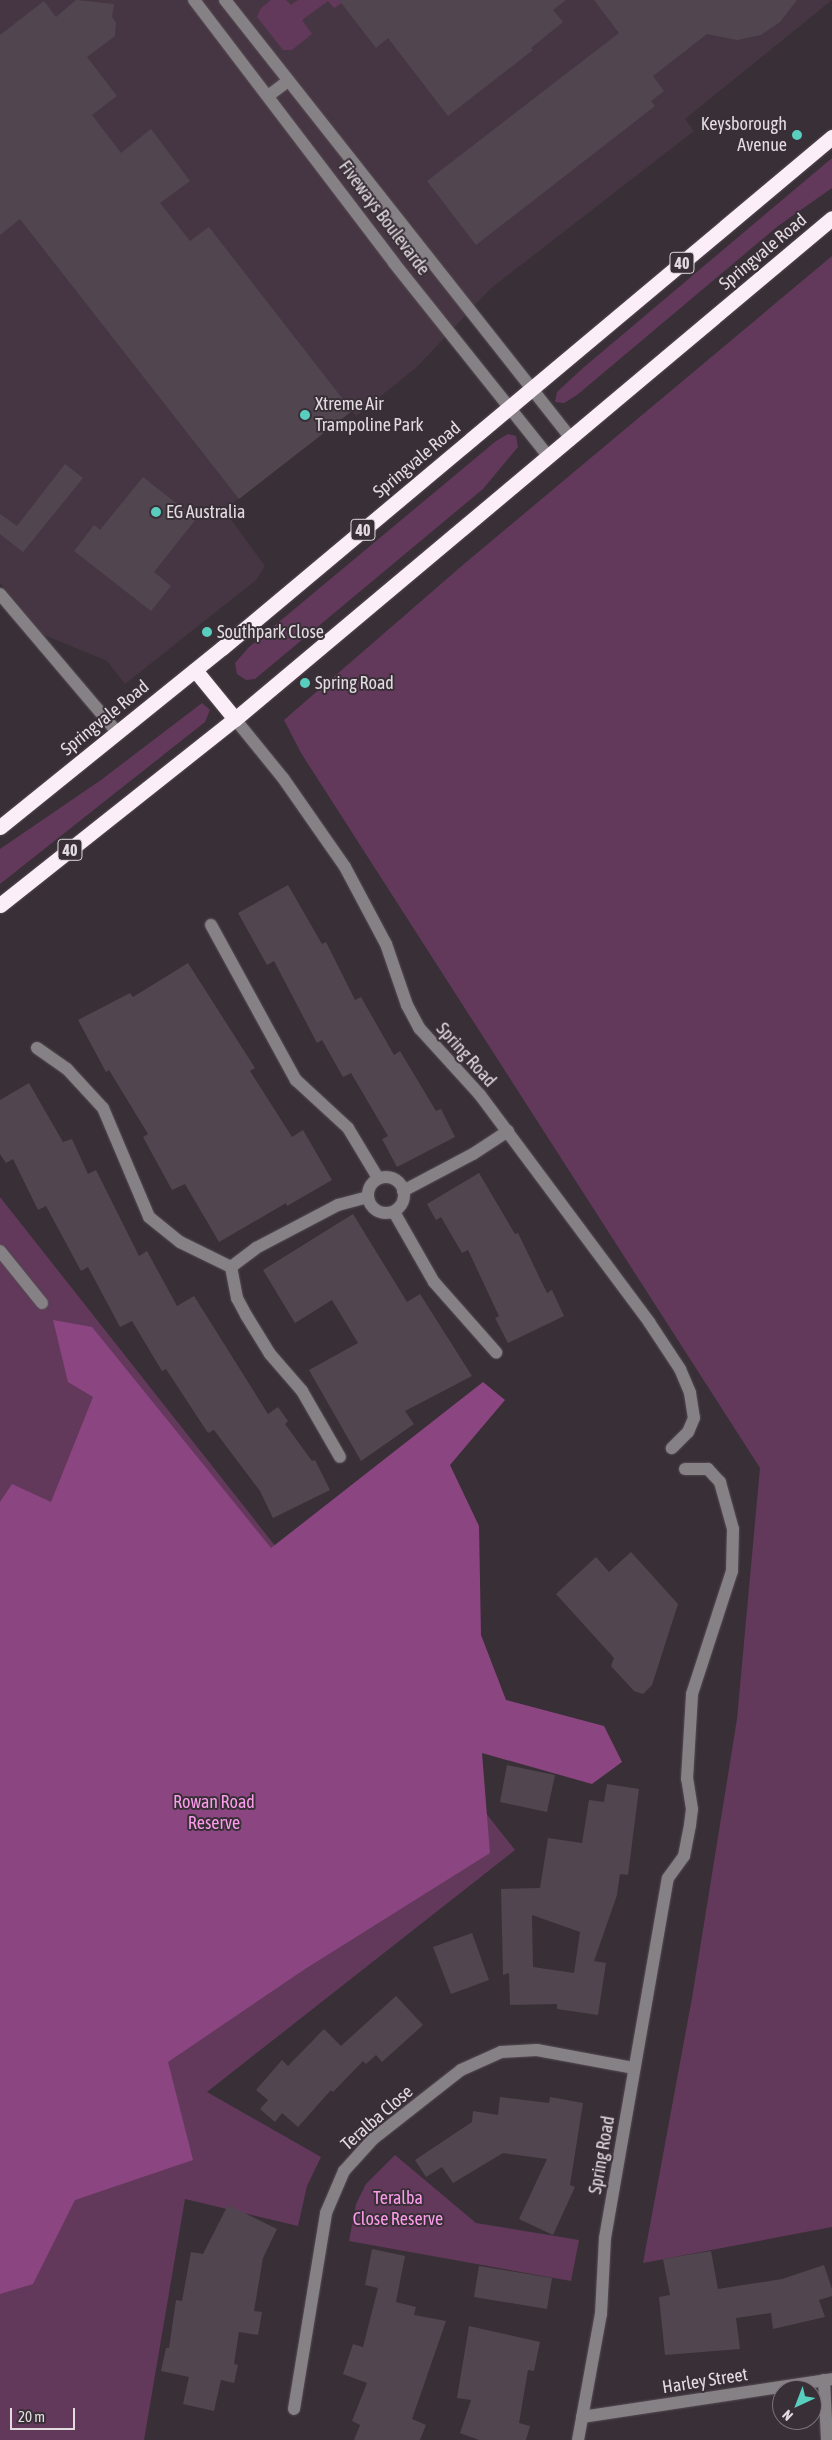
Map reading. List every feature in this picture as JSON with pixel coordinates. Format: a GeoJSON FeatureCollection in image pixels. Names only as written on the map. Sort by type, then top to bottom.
{"type":"FeatureCollection","features":[{"type":"Feature","properties":{"kind":"highway","name":"Springvale Road"},"geometry":{"type":"LineString","coordinates":[[0,827],[195,670],[832,137]]}},
{"type":"Feature","properties":{"kind":"highway","name":"Springvale Road"},"geometry":{"type":"LineString","coordinates":[[0,905],[234,719],[832,218]]}},
{"type":"Feature","properties":{"kind":"highway"},"geometry":{"type":"LineString","coordinates":[[195,670],[234,719]]}},
{"type":"Feature","properties":{"kind":"street","name":"Fiveways Boulevarde"},"geometry":{"type":"LineString","coordinates":[[194,0],[508,408],[548,456]]}},
{"type":"Feature","properties":{"kind":"street","name":"Fiveways Boulevarde"},"geometry":{"type":"LineString","coordinates":[[225,0],[570,438]]}},
{"type":"Feature","properties":{"kind":"street"},"geometry":{"type":"LineString","coordinates":[[268,96],[288,81]]}},
{"type":"Feature","properties":{"kind":"street"},"geometry":{"type":"LineString","coordinates":[[0,594],[117,732]]}},
{"type":"Feature","properties":{"kind":"street","name":"Spring Road"},"geometry":{"type":"LineString","coordinates":[[234,719],[316,822],[358,889],[386,944],[407,1005],[420,1029],[480,1095],[508,1131],[666,1347],[690,1392],[693,1422],[672,1448]]}},
{"type":"Feature","properties":{"kind":"street"},"geometry":{"type":"LineString","coordinates":[[211,925],[296,1080],[348,1128],[378,1178],[392,1181],[403,1190]]}},
{"type":"Feature","properties":{"kind":"street"},"geometry":{"type":"LineString","coordinates":[[37,1048],[67,1069],[103,1108],[149,1217],[180,1242],[231,1267]]}},
{"type":"Feature","properties":{"kind":"street"},"geometry":{"type":"LineString","coordinates":[[403,1190],[473,1154],[508,1131]]}},
{"type":"Feature","properties":{"kind":"street"},"geometry":{"type":"LineString","coordinates":[[378,1178],[369,1186],[368,1197],[380,1210],[394,1212]]}},
{"type":"Feature","properties":{"kind":"street"},"geometry":{"type":"LineString","coordinates":[[394,1212],[403,1202],[403,1190]]}},
{"type":"Feature","properties":{"kind":"street"},"geometry":{"type":"LineString","coordinates":[[231,1267],[256,1248],[338,1205],[368,1197]]}},
{"type":"Feature","properties":{"kind":"street"},"geometry":{"type":"LineString","coordinates":[[394,1212],[434,1282],[496,1352]]}},
{"type":"Feature","properties":{"kind":"street"},"geometry":{"type":"LineString","coordinates":[[0,1251],[42,1303]]}},
{"type":"Feature","properties":{"kind":"street"},"geometry":{"type":"LineString","coordinates":[[231,1267],[237,1298],[246,1315],[270,1354],[302,1391],[340,1457]]}},
{"type":"Feature","properties":{"kind":"street","name":"Spring Road"},"geometry":{"type":"LineString","coordinates":[[578,2440],[601,2314],[605,2238],[668,1878],[684,1856],[691,1816],[687,1773],[692,1694],[727,1592],[733,1548],[731,1516],[718,1478],[708,1469],[685,1469]]}},
{"type":"Feature","properties":{"kind":"street","name":"Teralba Close"},"geometry":{"type":"LineString","coordinates":[[294,2409],[326,2213],[344,2171],[372,2139],[461,2070],[501,2052],[537,2050],[634,2068]]}},
{"type":"Feature","properties":{"kind":"street"},"geometry":{"type":"LineString","coordinates":[[827,2440],[828,2379]]}},
{"type":"Feature","properties":{"kind":"street","name":"Harley Street"},"geometry":{"type":"LineString","coordinates":[[582,2417],[828,2379]]}},
{"type":"Feature","properties":{"kind":"shaded area"},"geometry":{"type":"Polygon","coordinates":[[[0,0],[832,0],[685,119],[694,131],[490,289],[417,367],[356,416],[352,411],[224,510],[265,566],[256,580],[125,684],[107,661],[44,635],[0,583],[0,0]]]}},
{"type":"Feature","properties":{"kind":"green space"},"geometry":{"type":"Polygon","coordinates":[[[271,0],[286,0],[291,5],[298,0],[339,0],[342,3],[334,8],[328,1],[302,20],[312,34],[292,50],[283,50],[257,17],[261,8],[271,0]]]}},
{"type":"Feature","properties":{"kind":"green space"},"geometry":{"type":"Polygon","coordinates":[[[832,158],[832,188],[778,226],[577,395],[564,403],[555,402],[557,392],[583,368],[832,158]]]}},
{"type":"Feature","properties":{"kind":"green space"},"geometry":{"type":"Polygon","coordinates":[[[832,256],[832,2227],[643,2263],[692,1998],[737,1719],[760,1468],[301,753],[284,720],[464,564],[832,256]]]}},
{"type":"Feature","properties":{"kind":"green space"},"geometry":{"type":"Polygon","coordinates":[[[508,434],[516,436],[518,447],[483,489],[255,679],[246,680],[237,674],[235,663],[249,647],[496,441],[508,434]]]}},
{"type":"Feature","properties":{"kind":"green space"},"geometry":{"type":"Polygon","coordinates":[[[202,703],[210,710],[205,722],[0,884],[0,849],[101,780],[202,703]]]}},
{"type":"Feature","properties":{"kind":"green space","name":"Rowan Road Reserve"},"geometry":{"type":"Polygon","coordinates":[[[0,1197],[515,1850],[207,2092],[321,2157],[307,2186],[298,2226],[185,2199],[144,2440],[0,2440],[0,1197]]]}},
{"type":"Feature","properties":{"kind":"green space","name":"Rowan Road Reserve"},"geometry":{"type":"Polygon","coordinates":[[[53,1320],[92,1327],[271,1548],[483,1382],[505,1400],[450,1465],[479,1526],[481,1635],[506,1700],[604,1726],[622,1762],[592,1784],[482,1753],[490,1853],[305,1969],[168,2062],[193,2160],[75,2200],[33,2284],[0,2294],[0,1502],[12,1484],[51,1502],[93,1397],[68,1382],[53,1320]]]}},
{"type":"Feature","properties":{"kind":"green space","name":"Teralba Close Reserve"},"geometry":{"type":"Polygon","coordinates":[[[395,2155],[476,2223],[579,2240],[571,2281],[349,2241],[356,2204],[366,2184],[395,2155]]]}},
{"type":"Feature","properties":{"kind":"building"},"geometry":{"type":"Polygon","coordinates":[[[76,0],[114,4],[112,17],[116,22],[115,36],[87,57],[117,96],[92,115],[121,153],[151,129],[190,181],[160,203],[190,241],[209,227],[352,411],[239,499],[20,219],[0,235],[0,35],[44,1],[56,17],[76,0]]]}},
{"type":"Feature","properties":{"kind":"building"},"geometry":{"type":"Polygon","coordinates":[[[339,0],[566,0],[553,10],[563,22],[531,48],[533,50],[448,116],[388,38],[376,48],[339,0]]]}},
{"type":"Feature","properties":{"kind":"building"},"geometry":{"type":"Polygon","coordinates":[[[594,0],[797,0],[780,22],[761,35],[737,40],[707,34],[653,76],[664,91],[651,101],[655,106],[476,245],[427,181],[619,33],[594,0]]]}},
{"type":"Feature","properties":{"kind":"building"},"geometry":{"type":"Polygon","coordinates":[[[65,464],[83,478],[23,552],[0,534],[0,514],[17,526],[65,464]]]}},
{"type":"Feature","properties":{"kind":"building"},"geometry":{"type":"Polygon","coordinates":[[[143,477],[196,519],[154,572],[171,586],[151,611],[74,551],[94,525],[100,530],[143,477]]]}},
{"type":"Feature","properties":{"kind":"building"},"geometry":{"type":"Polygon","coordinates":[[[288,885],[322,944],[326,942],[355,1000],[361,997],[394,1055],[400,1051],[436,1111],[441,1109],[455,1137],[397,1167],[382,1139],[388,1136],[351,1073],[343,1077],[322,1040],[317,1043],[274,961],[267,965],[238,913],[288,885]]]}},
{"type":"Feature","properties":{"kind":"building"},"geometry":{"type":"Polygon","coordinates":[[[188,963],[255,1068],[250,1071],[292,1137],[303,1130],[332,1180],[287,1206],[286,1203],[219,1242],[185,1184],[172,1190],[143,1137],[148,1134],[109,1070],[106,1072],[78,1020],[130,993],[133,997],[188,963]]]}},
{"type":"Feature","properties":{"kind":"building"},"geometry":{"type":"Polygon","coordinates":[[[29,1083],[63,1142],[72,1139],[88,1174],[96,1170],[139,1256],[147,1251],[177,1306],[194,1296],[268,1414],[278,1407],[288,1421],[285,1424],[312,1461],[315,1460],[330,1490],[273,1518],[260,1491],[214,1430],[208,1433],[166,1369],[162,1371],[132,1321],[120,1327],[88,1267],[81,1271],[46,1206],[38,1210],[13,1159],[6,1163],[0,1154],[0,1100],[29,1083]]]}},
{"type":"Feature","properties":{"kind":"building"},"geometry":{"type":"Polygon","coordinates":[[[479,1173],[515,1234],[518,1233],[547,1293],[552,1290],[564,1316],[508,1343],[495,1318],[499,1316],[468,1250],[462,1253],[441,1217],[436,1220],[427,1204],[479,1173]]]}},
{"type":"Feature","properties":{"kind":"building"},"geometry":{"type":"Polygon","coordinates":[[[353,1214],[407,1302],[420,1294],[472,1376],[405,1411],[414,1424],[361,1461],[309,1370],[358,1343],[332,1300],[295,1323],[263,1270],[353,1214]]]}},
{"type":"Feature","properties":{"kind":"building"},"geometry":{"type":"Polygon","coordinates":[[[631,1552],[678,1604],[652,1685],[643,1694],[634,1691],[611,1666],[614,1658],[556,1594],[596,1557],[609,1572],[631,1552]]]}},
{"type":"Feature","properties":{"kind":"building"},"geometry":{"type":"Polygon","coordinates":[[[507,1765],[555,1775],[547,1812],[500,1802],[507,1765]]]}},
{"type":"Feature","properties":{"kind":"building"},"geometry":{"type":"Polygon","coordinates":[[[607,1784],[639,1789],[628,1875],[620,1874],[617,1895],[594,1961],[606,1963],[598,2015],[557,2009],[557,2004],[510,2005],[509,1973],[503,1975],[501,1889],[540,1888],[548,1838],[582,1843],[589,1800],[604,1802],[607,1784]],[[532,1915],[533,1967],[574,1973],[580,1932],[532,1915]]]}},
{"type":"Feature","properties":{"kind":"building"},"geometry":{"type":"Polygon","coordinates":[[[472,1933],[489,1980],[451,1994],[433,1947],[472,1933]]]}},
{"type":"Feature","properties":{"kind":"building"},"geometry":{"type":"Polygon","coordinates":[[[396,1996],[423,2025],[382,2062],[376,2055],[366,2064],[363,2061],[333,2092],[331,2090],[298,2127],[282,2113],[275,2122],[260,2109],[268,2100],[256,2090],[282,2060],[288,2066],[324,2029],[341,2046],[396,1996]]]}},
{"type":"Feature","properties":{"kind":"building"},"geometry":{"type":"Polygon","coordinates":[[[500,2097],[549,2103],[550,2097],[583,2103],[570,2185],[575,2187],[553,2235],[519,2219],[547,2159],[503,2153],[453,2183],[442,2167],[426,2177],[415,2160],[472,2122],[473,2111],[498,2115],[500,2097]]]}},
{"type":"Feature","properties":{"kind":"building"},"geometry":{"type":"Polygon","coordinates":[[[228,2205],[277,2229],[263,2258],[254,2311],[262,2312],[258,2335],[239,2332],[234,2364],[238,2365],[234,2383],[221,2380],[214,2411],[183,2404],[189,2377],[161,2371],[166,2348],[169,2348],[176,2300],[182,2301],[191,2252],[203,2254],[228,2205]]]}},
{"type":"Feature","properties":{"kind":"building"},"geometry":{"type":"Polygon","coordinates":[[[372,2249],[405,2256],[396,2302],[416,2307],[414,2315],[446,2321],[412,2419],[426,2425],[420,2440],[354,2440],[360,2425],[352,2421],[367,2383],[343,2374],[353,2344],[363,2347],[378,2288],[365,2285],[372,2249]]]}},
{"type":"Feature","properties":{"kind":"building"},"geometry":{"type":"Polygon","coordinates":[[[711,2251],[718,2289],[782,2279],[824,2265],[832,2289],[832,2296],[819,2300],[825,2317],[773,2329],[771,2313],[736,2318],[740,2349],[665,2355],[659,2297],[670,2295],[663,2259],[711,2251]]]}},
{"type":"Feature","properties":{"kind":"building"},"geometry":{"type":"Polygon","coordinates":[[[479,2266],[552,2278],[547,2309],[474,2297],[479,2266]]]}},
{"type":"Feature","properties":{"kind":"building"},"geometry":{"type":"Polygon","coordinates":[[[469,2326],[540,2342],[534,2371],[528,2370],[519,2423],[530,2426],[526,2440],[479,2440],[460,2433],[471,2400],[457,2398],[469,2326]]]}},
{"type":"Feature","properties":{"kind":"place","name":"Keysborough Avenue"},"geometry":{"type":"Point","coordinates":[797,135]}},
{"type":"Feature","properties":{"kind":"place","name":"Xtreme Air Trampoline Park"},"geometry":{"type":"Point","coordinates":[305,415]}},
{"type":"Feature","properties":{"kind":"place","name":"EG Australia"},"geometry":{"type":"Point","coordinates":[156,512]}},
{"type":"Feature","properties":{"kind":"place","name":"Southpark Close"},"geometry":{"type":"Point","coordinates":[207,632]}},
{"type":"Feature","properties":{"kind":"place","name":"Spring Road"},"geometry":{"type":"Point","coordinates":[305,683]}}]}
